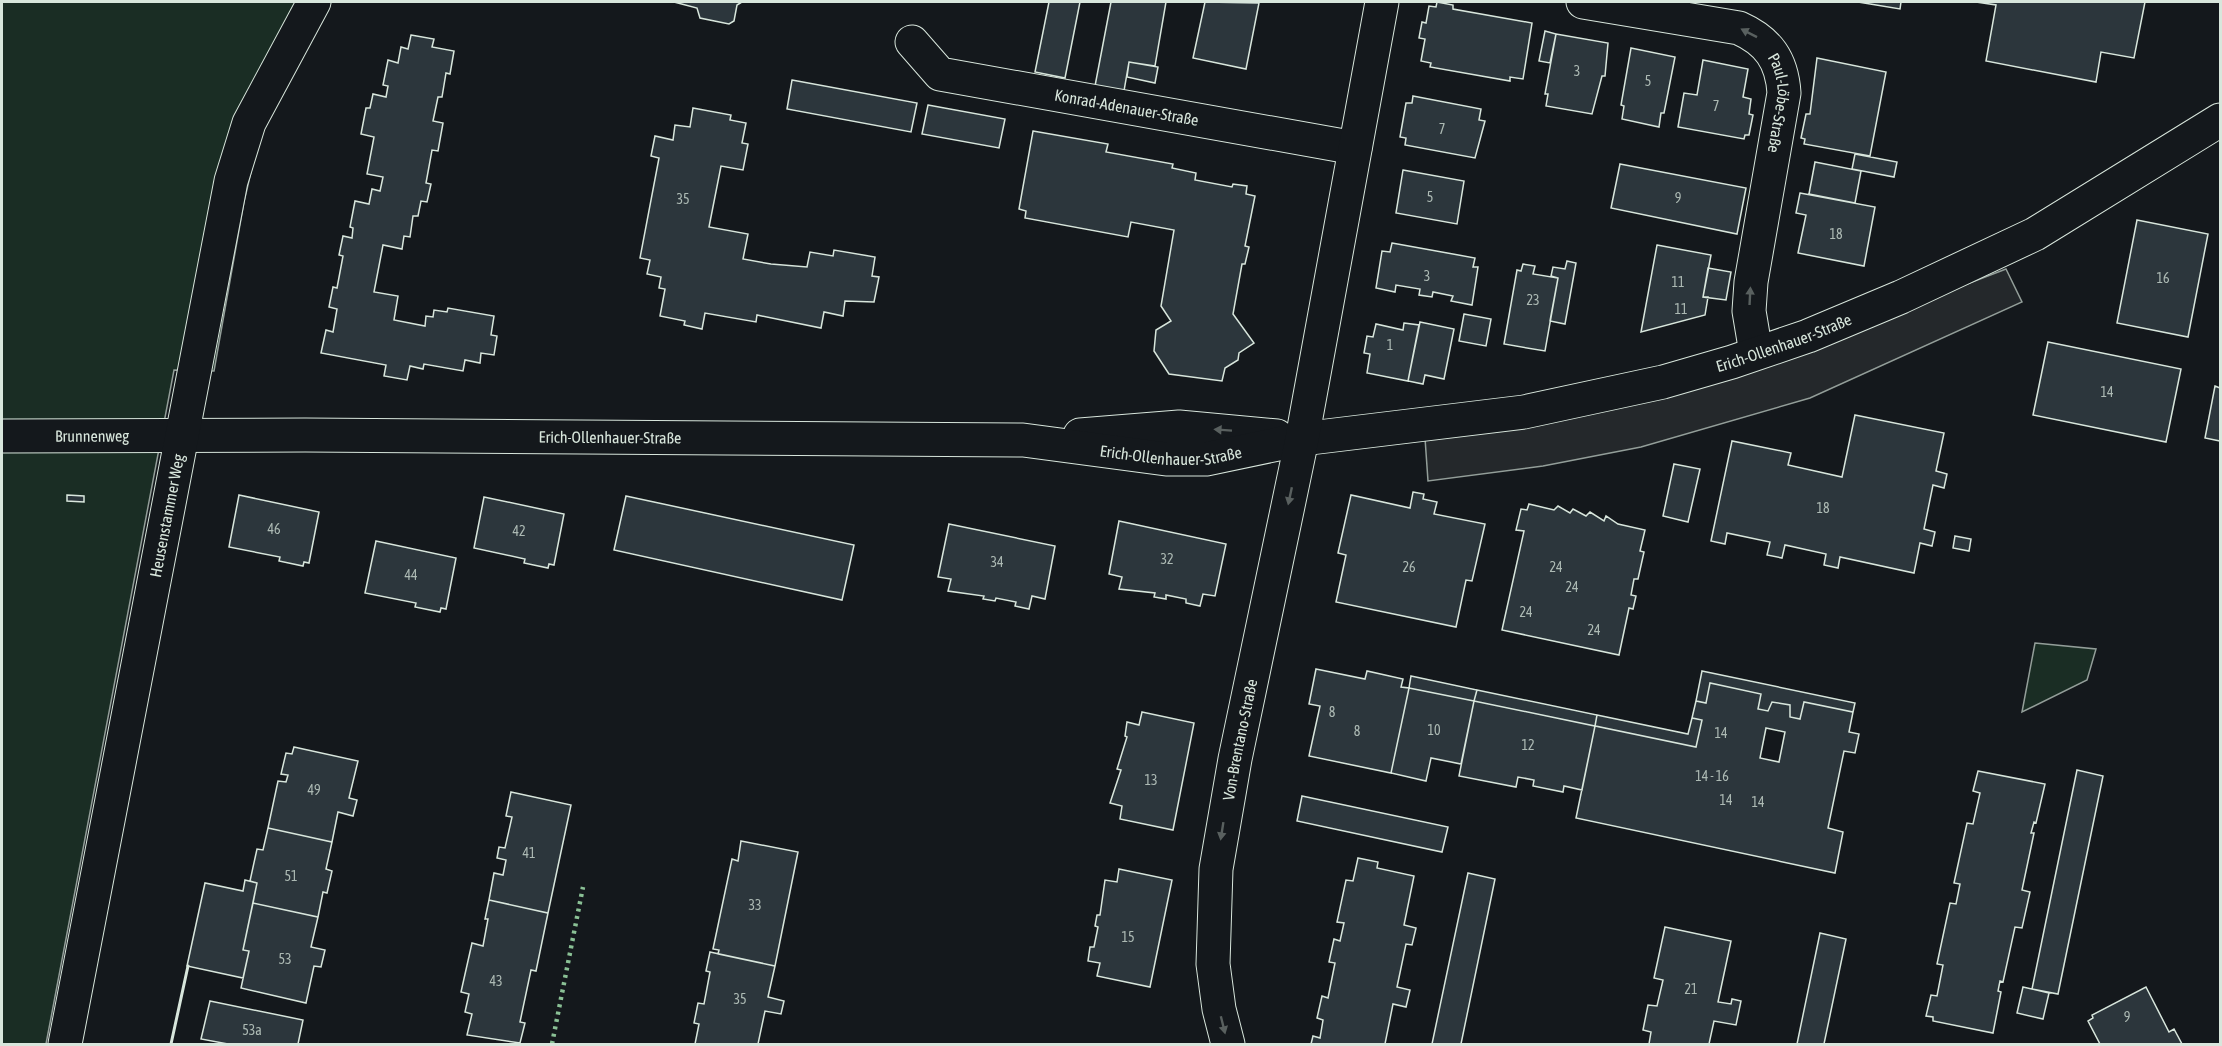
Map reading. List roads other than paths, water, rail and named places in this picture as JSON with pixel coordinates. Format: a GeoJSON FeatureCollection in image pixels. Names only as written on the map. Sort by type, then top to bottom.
{"type":"FeatureCollection","features":[{"type":"Feature","properties":{"kind":"street","name":"Heusenstammer Weg"},"geometry":{"type":"LineString","coordinates":[[65,1044],[221,224],[239,153],[261,98],[314,2]]}},
{"type":"Feature","properties":{"kind":"street"},"geometry":{"type":"LineString","coordinates":[[1302,439],[1382,2]]}},
{"type":"Feature","properties":{"kind":"street","name":"Paul-Löbe-Straße"},"geometry":{"type":"LineString","coordinates":[[1583,2],[1739,28],[1756,36],[1768,46],[1778,63],[1784,93],[1751,282],[1749,311],[1756,353]]}},
{"type":"Feature","properties":{"kind":"street","name":"Konrad-Adenauer-Straße"},"geometry":{"type":"LineString","coordinates":[[912,42],[940,74],[1355,148]]}},
{"type":"Feature","properties":{"kind":"street","name":"Erich-Ollenhauer-Straße"},"geometry":{"type":"LineString","coordinates":[[181,435],[1038,441],[1166,459],[1206,459],[1302,439],[1435,424],[1535,409],[1663,382],[1808,336],[1901,297],[2035,234],[2220,120]]}},
{"type":"Feature","properties":{"kind":"street","name":"Brunnenweg"},"geometry":{"type":"LineString","coordinates":[[2,436],[181,435]]}},
{"type":"Feature","properties":{"kind":"street","name":"Von-Brentano-Straße"},"geometry":{"type":"LineString","coordinates":[[1228,1044],[1219,1009],[1213,964],[1216,869],[1235,759],[1302,439]]}}]}
